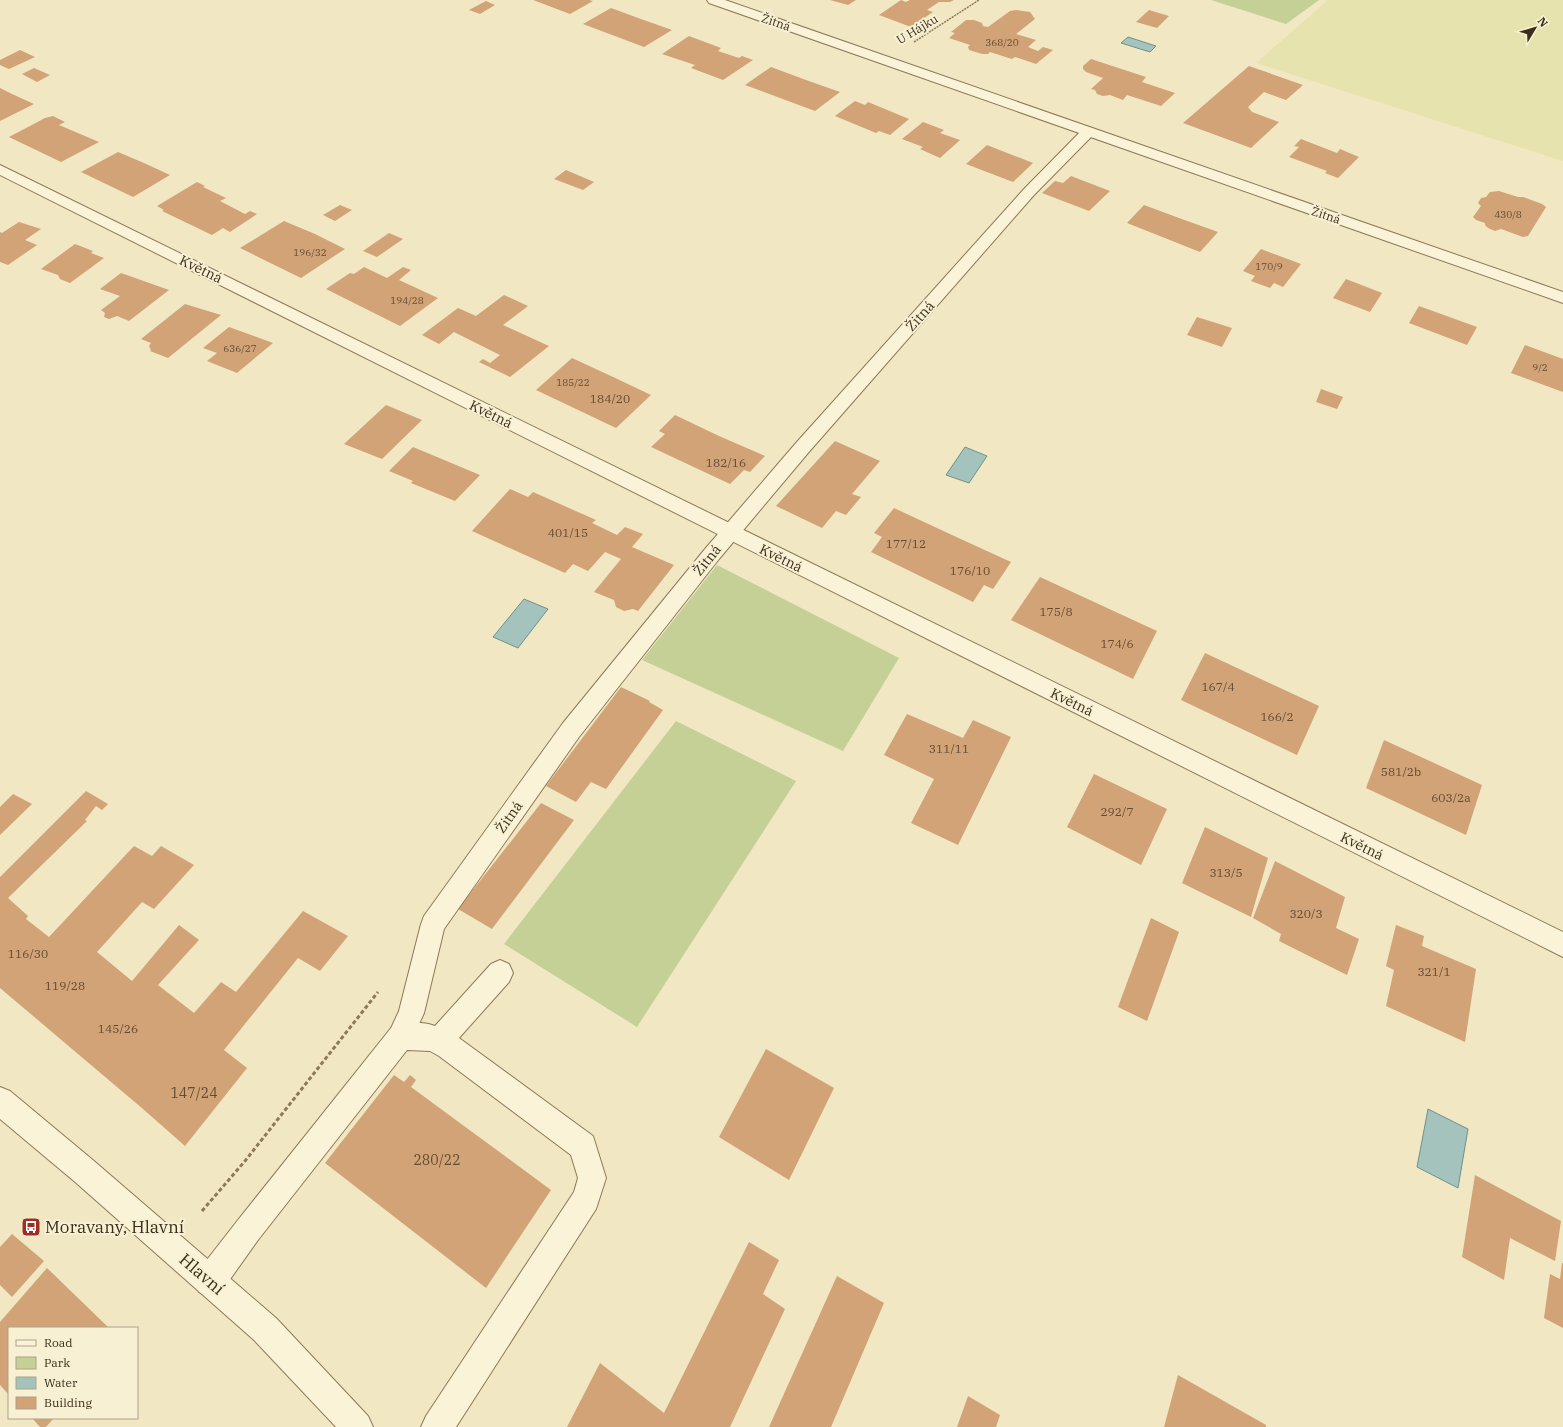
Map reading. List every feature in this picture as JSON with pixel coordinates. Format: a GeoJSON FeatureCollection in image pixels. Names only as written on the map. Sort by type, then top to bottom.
{"type":"FeatureCollection","features":[{"type":"Feature","properties":{"kind":"street","name":"Žitná"},"geometry":{"type":"LineString","coordinates":[[713,0],[1563,298]]}},
{"type":"Feature","properties":{"kind":"street","name":"Žitná"},"geometry":{"type":"LineString","coordinates":[[210,1282],[248,1230],[400,1038],[411,1013],[433,924],[572,730],[730,532],[802,448],[1029,192],[1088,132]]}},
{"type":"Feature","properties":{"kind":"street","name":"Květná"},"geometry":{"type":"LineString","coordinates":[[0,169],[1563,945]]}},
{"type":"Feature","properties":{"kind":"street"},"geometry":{"type":"LineString","coordinates":[[440,1040],[500,973]]}},
{"type":"Feature","properties":{"kind":"street"},"geometry":{"type":"LineString","coordinates":[[400,1038],[428,1036],[440,1040],[458,1052],[583,1146],[592,1178],[586,1199],[437,1427]]}},
{"type":"Feature","properties":{"kind":"street","name":"Hlavní"},"geometry":{"type":"LineString","coordinates":[[0,1101],[84,1171],[264,1329],[319,1385],[357,1427]]}},
{"type":"Feature","properties":{"kind":"path","name":"U Hájku"},"geometry":{"type":"LineString","coordinates":[[883,60],[980,0]]}},
{"type":"Feature","properties":{"kind":"path"},"geometry":{"type":"LineString","coordinates":[[202,1211],[245,1161],[381,988]]}},
{"type":"Feature","properties":{"kind":"shaded area"},"geometry":{"type":"Polygon","coordinates":[[[1328,0],[1563,0],[1563,161],[1256,63],[1328,0]]]}},
{"type":"Feature","properties":{"kind":"green space"},"geometry":{"type":"Polygon","coordinates":[[[1211,0],[1319,0],[1286,24],[1211,0]]]}},
{"type":"Feature","properties":{"kind":"green space"},"geometry":{"type":"Polygon","coordinates":[[[717,565],[899,658],[843,751],[642,660],[717,565]]]}},
{"type":"Feature","properties":{"kind":"green space"},"geometry":{"type":"Polygon","coordinates":[[[676,721],[796,781],[637,1027],[504,944],[676,721]]]}},
{"type":"Feature","properties":{"kind":"water"},"geometry":{"type":"Polygon","coordinates":[[[1128,37],[1156,46],[1150,52],[1121,43],[1128,37]]]}},
{"type":"Feature","properties":{"kind":"water"},"geometry":{"type":"Polygon","coordinates":[[[965,447],[987,456],[969,483],[946,475],[965,447]]]}},
{"type":"Feature","properties":{"kind":"water"},"geometry":{"type":"Polygon","coordinates":[[[524,599],[548,609],[518,648],[493,637],[524,599]]]}},
{"type":"Feature","properties":{"kind":"water"},"geometry":{"type":"Polygon","coordinates":[[[1428,1109],[1468,1129],[1458,1188],[1417,1167],[1428,1109]]]}},
{"type":"Feature","properties":{"kind":"building"},"geometry":{"type":"Polygon","coordinates":[[[533,0],[589,0],[593,1],[570,14],[533,0]]]}},
{"type":"Feature","properties":{"kind":"building"},"geometry":{"type":"Polygon","coordinates":[[[830,0],[856,0],[848,5],[830,0]]]}},
{"type":"Feature","properties":{"kind":"building"},"geometry":{"type":"Polygon","coordinates":[[[901,0],[906,2],[910,0],[954,0],[950,2],[939,2],[927,10],[933,12],[911,27],[879,15],[901,0]]]}},
{"type":"Feature","properties":{"kind":"building"},"geometry":{"type":"Polygon","coordinates":[[[486,1],[495,5],[480,14],[469,10],[486,1]]]}},
{"type":"Feature","properties":{"kind":"building"},"geometry":{"type":"Polygon","coordinates":[[[611,8],[672,30],[644,47],[583,24],[611,8]]]}},
{"type":"Feature","properties":{"kind":"building"},"geometry":{"type":"Polygon","coordinates":[[[1016,10],[1030,12],[1035,19],[1016,34],[1036,40],[1028,47],[1038,51],[1043,47],[1053,50],[1036,64],[1015,57],[1012,59],[990,52],[988,54],[982,54],[969,50],[968,47],[970,45],[949,38],[955,33],[951,32],[966,20],[974,20],[982,23],[983,26],[988,27],[1010,11],[1016,10]]]}},
{"type":"Feature","properties":{"kind":"building"},"geometry":{"type":"Polygon","coordinates":[[[1149,10],[1169,16],[1157,28],[1136,22],[1149,10]]]}},
{"type":"Feature","properties":{"kind":"building"},"geometry":{"type":"Polygon","coordinates":[[[689,36],[721,48],[718,51],[739,58],[742,56],[753,60],[723,80],[691,68],[695,65],[662,54],[689,36]]]}},
{"type":"Feature","properties":{"kind":"building"},"geometry":{"type":"Polygon","coordinates":[[[20,50],[35,57],[9,69],[0,65],[0,60],[20,50]]]}},
{"type":"Feature","properties":{"kind":"building"},"geometry":{"type":"Polygon","coordinates":[[[1091,59],[1146,77],[1142,82],[1175,93],[1161,106],[1127,95],[1123,100],[1110,95],[1103,96],[1097,94],[1095,90],[1091,89],[1103,78],[1086,72],[1083,69],[1083,66],[1091,59]]]}},
{"type":"Feature","properties":{"kind":"building"},"geometry":{"type":"Polygon","coordinates":[[[1249,66],[1303,85],[1286,100],[1264,92],[1248,107],[1252,112],[1279,122],[1251,148],[1183,123],[1249,66]]]}},
{"type":"Feature","properties":{"kind":"building"},"geometry":{"type":"Polygon","coordinates":[[[771,67],[840,92],[815,111],[745,85],[771,67]]]}},
{"type":"Feature","properties":{"kind":"building"},"geometry":{"type":"Polygon","coordinates":[[[34,68],[50,75],[37,82],[22,74],[34,68]]]}},
{"type":"Feature","properties":{"kind":"building"},"geometry":{"type":"Polygon","coordinates":[[[0,88],[12,94],[34,104],[0,121],[0,88]]]}},
{"type":"Feature","properties":{"kind":"building"},"geometry":{"type":"Polygon","coordinates":[[[855,101],[865,105],[868,102],[909,119],[890,135],[879,131],[876,133],[835,116],[855,101]]]}},
{"type":"Feature","properties":{"kind":"building"},"geometry":{"type":"Polygon","coordinates":[[[53,116],[65,122],[59,125],[99,142],[61,162],[9,137],[45,118],[53,116]]]}},
{"type":"Feature","properties":{"kind":"building"},"geometry":{"type":"Polygon","coordinates":[[[923,122],[944,130],[940,133],[960,140],[940,158],[920,149],[923,147],[902,139],[923,122]]]}},
{"type":"Feature","properties":{"kind":"building"},"geometry":{"type":"Polygon","coordinates":[[[1301,139],[1337,153],[1340,149],[1359,157],[1338,178],[1325,173],[1327,171],[1289,157],[1299,147],[1294,146],[1301,139]]]}},
{"type":"Feature","properties":{"kind":"building"},"geometry":{"type":"Polygon","coordinates":[[[987,145],[1033,163],[1013,182],[966,164],[987,145]]]}},
{"type":"Feature","properties":{"kind":"building"},"geometry":{"type":"Polygon","coordinates":[[[118,152],[170,175],[133,197],[81,172],[118,152]]]}},
{"type":"Feature","properties":{"kind":"building"},"geometry":{"type":"Polygon","coordinates":[[[566,170],[594,182],[583,190],[554,179],[566,170]]]}},
{"type":"Feature","properties":{"kind":"building"},"geometry":{"type":"Polygon","coordinates":[[[1071,176],[1110,191],[1089,211],[1042,193],[1055,181],[1063,183],[1071,176]]]}},
{"type":"Feature","properties":{"kind":"building"},"geometry":{"type":"Polygon","coordinates":[[[197,182],[205,186],[203,187],[226,198],[220,201],[245,214],[250,211],[257,214],[230,232],[223,228],[212,235],[162,211],[164,210],[157,206],[197,182]]]}},
{"type":"Feature","properties":{"kind":"building"},"geometry":{"type":"Polygon","coordinates":[[[1499,191],[1518,197],[1523,197],[1546,207],[1528,236],[1523,237],[1501,229],[1495,231],[1488,228],[1485,223],[1476,220],[1473,217],[1481,206],[1478,203],[1481,198],[1486,197],[1490,192],[1499,191]]]}},
{"type":"Feature","properties":{"kind":"building"},"geometry":{"type":"Polygon","coordinates":[[[340,205],[352,210],[335,221],[323,215],[340,205]]]}},
{"type":"Feature","properties":{"kind":"building"},"geometry":{"type":"Polygon","coordinates":[[[1144,205],[1218,232],[1200,252],[1127,223],[1144,205]]]}},
{"type":"Feature","properties":{"kind":"building"},"geometry":{"type":"Polygon","coordinates":[[[284,221],[345,249],[301,278],[240,248],[284,221]]]}},
{"type":"Feature","properties":{"kind":"building"},"geometry":{"type":"Polygon","coordinates":[[[19,222],[41,229],[25,240],[37,245],[8,265],[0,262],[0,232],[2,233],[19,222]]]}},
{"type":"Feature","properties":{"kind":"building"},"geometry":{"type":"Polygon","coordinates":[[[389,233],[403,239],[377,257],[363,251],[389,233]]]}},
{"type":"Feature","properties":{"kind":"building"},"geometry":{"type":"Polygon","coordinates":[[[75,244],[93,251],[91,253],[104,258],[70,283],[60,279],[58,275],[41,269],[75,244]]]}},
{"type":"Feature","properties":{"kind":"building"},"geometry":{"type":"Polygon","coordinates":[[[1261,249],[1301,264],[1283,287],[1274,283],[1270,288],[1251,281],[1255,276],[1243,271],[1261,249]]]}},
{"type":"Feature","properties":{"kind":"building"},"geometry":{"type":"Polygon","coordinates":[[[364,267],[387,278],[403,267],[411,270],[399,280],[438,298],[400,326],[326,289],[350,273],[354,274],[364,267]]]}},
{"type":"Feature","properties":{"kind":"building"},"geometry":{"type":"Polygon","coordinates":[[[121,273],[169,290],[129,321],[117,316],[109,319],[104,317],[105,313],[101,310],[120,296],[100,289],[121,273]]]}},
{"type":"Feature","properties":{"kind":"building"},"geometry":{"type":"Polygon","coordinates":[[[1346,279],[1382,293],[1370,312],[1333,298],[1346,279]]]}},
{"type":"Feature","properties":{"kind":"building"},"geometry":{"type":"Polygon","coordinates":[[[504,295],[528,306],[503,325],[549,346],[510,377],[479,362],[483,359],[490,363],[500,355],[454,332],[439,344],[422,335],[458,308],[476,316],[504,295]]]}},
{"type":"Feature","properties":{"kind":"building"},"geometry":{"type":"Polygon","coordinates":[[[185,304],[221,315],[168,358],[150,351],[149,346],[151,343],[141,339],[185,304]]]}},
{"type":"Feature","properties":{"kind":"building"},"geometry":{"type":"Polygon","coordinates":[[[1419,306],[1477,327],[1467,345],[1409,323],[1419,306]]]}},
{"type":"Feature","properties":{"kind":"building"},"geometry":{"type":"Polygon","coordinates":[[[1197,317],[1232,328],[1222,347],[1187,335],[1197,317]]]}},
{"type":"Feature","properties":{"kind":"building"},"geometry":{"type":"Polygon","coordinates":[[[229,327],[273,343],[237,373],[207,361],[217,353],[203,348],[229,327]]]}},
{"type":"Feature","properties":{"kind":"building"},"geometry":{"type":"Polygon","coordinates":[[[1525,345],[1563,359],[1563,392],[1511,373],[1525,345]]]}},
{"type":"Feature","properties":{"kind":"building"},"geometry":{"type":"Polygon","coordinates":[[[572,358],[651,395],[616,428],[536,390],[572,358]]]}},
{"type":"Feature","properties":{"kind":"building"},"geometry":{"type":"Polygon","coordinates":[[[1321,389],[1343,397],[1337,409],[1316,402],[1321,389]]]}},
{"type":"Feature","properties":{"kind":"building"},"geometry":{"type":"Polygon","coordinates":[[[386,405],[422,420],[382,459],[344,444],[386,405]]]}},
{"type":"Feature","properties":{"kind":"building"},"geometry":{"type":"Polygon","coordinates":[[[675,415],[765,456],[750,472],[744,470],[730,484],[651,447],[665,434],[659,431],[675,415]]]}},
{"type":"Feature","properties":{"kind":"building"},"geometry":{"type":"Polygon","coordinates":[[[835,441],[880,461],[852,494],[861,497],[846,515],[836,511],[822,528],[776,506],[835,441]]]}},
{"type":"Feature","properties":{"kind":"building"},"geometry":{"type":"Polygon","coordinates":[[[413,447],[480,475],[455,501],[411,483],[413,481],[389,471],[413,447]]]}},
{"type":"Feature","properties":{"kind":"building"},"geometry":{"type":"Polygon","coordinates":[[[510,489],[528,497],[533,492],[596,520],[592,523],[617,535],[625,527],[643,534],[632,547],[674,565],[638,611],[633,609],[624,611],[616,607],[614,600],[594,592],[621,559],[605,552],[588,571],[573,564],[565,573],[472,531],[510,489]]]}},
{"type":"Feature","properties":{"kind":"building"},"geometry":{"type":"Polygon","coordinates":[[[894,508],[1011,562],[993,589],[984,585],[973,602],[871,552],[882,537],[874,533],[894,508]]]}},
{"type":"Feature","properties":{"kind":"building"},"geometry":{"type":"Polygon","coordinates":[[[1040,577],[1157,631],[1133,679],[1011,620],[1040,577]]]}},
{"type":"Feature","properties":{"kind":"building"},"geometry":{"type":"Polygon","coordinates":[[[1205,653],[1319,706],[1297,755],[1181,700],[1205,653]]]}},
{"type":"Feature","properties":{"kind":"building"},"geometry":{"type":"Polygon","coordinates":[[[621,687],[650,701],[649,702],[663,710],[606,789],[591,782],[576,802],[546,786],[621,687]]]}},
{"type":"Feature","properties":{"kind":"building"},"geometry":{"type":"Polygon","coordinates":[[[907,714],[963,738],[973,720],[1011,737],[958,845],[911,823],[934,779],[884,755],[907,714]]]}},
{"type":"Feature","properties":{"kind":"building"},"geometry":{"type":"Polygon","coordinates":[[[1384,740],[1482,785],[1466,835],[1366,788],[1384,740]]]}},
{"type":"Feature","properties":{"kind":"building"},"geometry":{"type":"Polygon","coordinates":[[[1094,774],[1167,809],[1141,865],[1067,827],[1094,774]]]}},
{"type":"Feature","properties":{"kind":"building"},"geometry":{"type":"Polygon","coordinates":[[[86,791],[108,804],[102,810],[96,806],[85,820],[87,821],[8,898],[28,916],[26,919],[49,937],[134,846],[152,856],[161,846],[194,865],[154,909],[142,902],[97,952],[132,981],[179,925],[199,940],[158,985],[194,1013],[221,982],[236,992],[303,911],[348,936],[320,971],[298,958],[224,1050],[247,1068],[185,1146],[0,988],[0,877],[86,791]]]}},
{"type":"Feature","properties":{"kind":"building"},"geometry":{"type":"Polygon","coordinates":[[[13,794],[32,804],[0,835],[0,807],[13,794]]]}},
{"type":"Feature","properties":{"kind":"building"},"geometry":{"type":"Polygon","coordinates":[[[541,803],[574,820],[492,929],[458,909],[541,803]]]}},
{"type":"Feature","properties":{"kind":"building"},"geometry":{"type":"Polygon","coordinates":[[[1205,827],[1268,858],[1251,917],[1182,883],[1205,827]]]}},
{"type":"Feature","properties":{"kind":"building"},"geometry":{"type":"Polygon","coordinates":[[[1275,861],[1345,897],[1336,928],[1359,939],[1347,975],[1279,941],[1281,934],[1253,918],[1275,861]]]}},
{"type":"Feature","properties":{"kind":"building"},"geometry":{"type":"Polygon","coordinates":[[[1151,918],[1179,932],[1147,1021],[1118,1007],[1151,918]]]}},
{"type":"Feature","properties":{"kind":"building"},"geometry":{"type":"Polygon","coordinates":[[[1396,925],[1424,936],[1422,946],[1476,969],[1465,1042],[1386,1006],[1394,970],[1386,966],[1396,925]]]}},
{"type":"Feature","properties":{"kind":"building"},"geometry":{"type":"Polygon","coordinates":[[[766,1049],[834,1088],[789,1180],[719,1137],[766,1049]]]}},
{"type":"Feature","properties":{"kind":"building"},"geometry":{"type":"Polygon","coordinates":[[[394,1075],[404,1082],[410,1075],[416,1080],[411,1087],[551,1190],[486,1288],[325,1163],[394,1075]]]}},
{"type":"Feature","properties":{"kind":"building"},"geometry":{"type":"Polygon","coordinates":[[[1475,1175],[1561,1221],[1555,1261],[1510,1238],[1504,1280],[1462,1257],[1475,1175]]]}},
{"type":"Feature","properties":{"kind":"building"},"geometry":{"type":"Polygon","coordinates":[[[12,1234],[44,1261],[12,1297],[0,1285],[0,1247],[12,1234]]]}},
{"type":"Feature","properties":{"kind":"building"},"geometry":{"type":"Polygon","coordinates":[[[749,1242],[779,1260],[763,1294],[785,1309],[730,1427],[567,1427],[600,1363],[664,1413],[749,1242]]]}},
{"type":"Feature","properties":{"kind":"building"},"geometry":{"type":"Polygon","coordinates":[[[1562,1263],[1563,1328],[1544,1318],[1550,1274],[1560,1279],[1562,1263]]]}},
{"type":"Feature","properties":{"kind":"building"},"geometry":{"type":"Polygon","coordinates":[[[47,1268],[108,1327],[8,1327],[8,1394],[0,1385],[0,1322],[47,1268]]]}},
{"type":"Feature","properties":{"kind":"building"},"geometry":{"type":"Polygon","coordinates":[[[837,1276],[884,1303],[831,1427],[769,1427],[837,1276]]]}},
{"type":"Feature","properties":{"kind":"building"},"geometry":{"type":"Polygon","coordinates":[[[1178,1375],[1266,1425],[1266,1427],[1164,1427],[1178,1375]]]}},
{"type":"Feature","properties":{"kind":"building"},"geometry":{"type":"Polygon","coordinates":[[[968,1396],[1000,1415],[996,1427],[957,1427],[968,1396]]]}},
{"type":"Feature","properties":{"kind":"building"},"geometry":{"type":"Polygon","coordinates":[[[33,1419],[53,1419],[46,1427],[40,1427],[33,1419]]]}},
{"type":"Feature","properties":{"kind":"place","name":"Moravany, Hlavní"},"geometry":{"type":"Point","coordinates":[31,1227]}}]}
